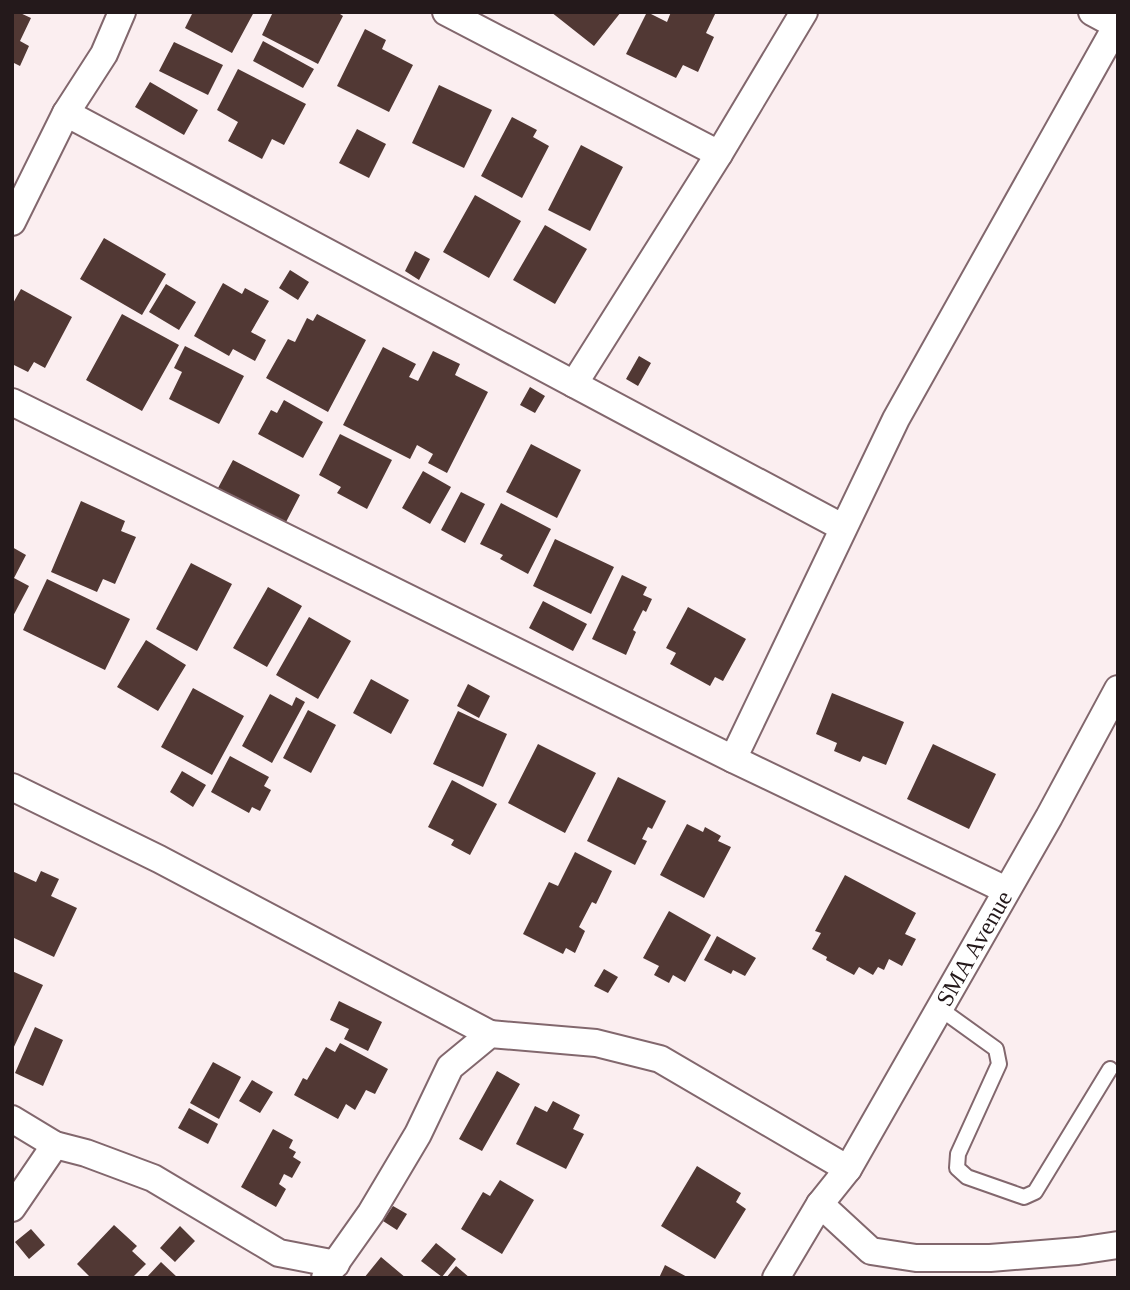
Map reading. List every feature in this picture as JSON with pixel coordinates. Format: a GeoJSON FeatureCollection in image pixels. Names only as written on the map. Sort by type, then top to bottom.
{"type":"FeatureCollection","features":[{"type":"Feature","properties":{"kind":"street"},"geometry":{"type":"LineString","coordinates":[[12,222],[66,113],[104,54],[122,12]]}},
{"type":"Feature","properties":{"kind":"street"},"geometry":{"type":"LineString","coordinates":[[446,12],[719,154]]}},
{"type":"Feature","properties":{"kind":"street"},"geometry":{"type":"LineString","coordinates":[[574,383],[719,154],[804,12]]}},
{"type":"Feature","properties":{"kind":"street"},"geometry":{"type":"LineString","coordinates":[[733,759],[896,419],[1117,25],[1092,12]]}},
{"type":"Feature","properties":{"kind":"street"},"geometry":{"type":"LineString","coordinates":[[66,113],[842,527]]}},
{"type":"Feature","properties":{"kind":"street"},"geometry":{"type":"LineString","coordinates":[[12,402],[733,759],[1006,890]]}},
{"type":"Feature","properties":{"kind":"street","name":"SMA Avenue"},"geometry":{"type":"LineString","coordinates":[[776,1278],[820,1203],[848,1169],[1049,817],[1118,689]]}},
{"type":"Feature","properties":{"kind":"street"},"geometry":{"type":"LineString","coordinates":[[12,787],[159,859],[490,1034],[596,1043],[660,1059],[848,1169]]}},
{"type":"Feature","properties":{"kind":"street"},"geometry":{"type":"LineString","coordinates":[[12,1119],[55,1145],[86,1153],[153,1178],[279,1253],[330,1271],[371,1213],[418,1134],[450,1067],[490,1034]]}},
{"type":"Feature","properties":{"kind":"street"},"geometry":{"type":"LineString","coordinates":[[12,1208],[55,1145]]}},
{"type":"Feature","properties":{"kind":"street"},"geometry":{"type":"LineString","coordinates":[[820,1203],[871,1251],[916,1258],[990,1258],[1118,1245]]}},
{"type":"Feature","properties":{"kind":"lane"},"geometry":{"type":"LineString","coordinates":[[939,1008],[996,1049],[999,1056],[999,1064],[958,1154],[957,1168],[967,1177],[1024,1197],[1035,1192],[1110,1069]]}},
{"type":"Feature","properties":{"kind":"building"},"geometry":{"type":"Polygon","coordinates":[[[12,12],[31,18],[20,41],[29,46],[20,66],[12,62],[12,12]]]}},
{"type":"Feature","properties":{"kind":"building"},"geometry":{"type":"Polygon","coordinates":[[[193,12],[254,12],[232,53],[185,28],[193,12]]]}},
{"type":"Feature","properties":{"kind":"building"},"geometry":{"type":"Polygon","coordinates":[[[273,12],[337,12],[343,16],[318,64],[262,35],[273,12]]]}},
{"type":"Feature","properties":{"kind":"building"},"geometry":{"type":"Polygon","coordinates":[[[551,12],[621,12],[594,46],[551,12]]]}},
{"type":"Feature","properties":{"kind":"building"},"geometry":{"type":"Polygon","coordinates":[[[647,12],[667,22],[671,12],[716,12],[706,33],[714,37],[698,72],[683,65],[676,78],[626,54],[647,12]]]}},
{"type":"Feature","properties":{"kind":"building"},"geometry":{"type":"Polygon","coordinates":[[[365,29],[386,40],[382,49],[413,65],[389,112],[337,86],[365,29]]]}},
{"type":"Feature","properties":{"kind":"building"},"geometry":{"type":"Polygon","coordinates":[[[263,41],[314,69],[303,88],[253,61],[263,41]]]}},
{"type":"Feature","properties":{"kind":"building"},"geometry":{"type":"Polygon","coordinates":[[[174,42],[223,65],[208,95],[159,71],[174,42]]]}},
{"type":"Feature","properties":{"kind":"building"},"geometry":{"type":"Polygon","coordinates":[[[238,69],[306,104],[284,145],[272,139],[262,159],[228,141],[238,122],[217,110],[238,69]]]}},
{"type":"Feature","properties":{"kind":"building"},"geometry":{"type":"Polygon","coordinates":[[[150,82],[198,110],[184,135],[135,107],[150,82]]]}},
{"type":"Feature","properties":{"kind":"building"},"geometry":{"type":"Polygon","coordinates":[[[439,85],[492,110],[464,168],[412,143],[439,85]]]}},
{"type":"Feature","properties":{"kind":"building"},"geometry":{"type":"Polygon","coordinates":[[[512,117],[537,130],[533,137],[549,146],[522,198],[481,176],[512,117]]]}},
{"type":"Feature","properties":{"kind":"building"},"geometry":{"type":"Polygon","coordinates":[[[357,129],[386,144],[369,178],[339,163],[357,129]]]}},
{"type":"Feature","properties":{"kind":"building"},"geometry":{"type":"Polygon","coordinates":[[[581,145],[623,167],[590,231],[548,210],[581,145]]]}},
{"type":"Feature","properties":{"kind":"building"},"geometry":{"type":"Polygon","coordinates":[[[475,195],[521,221],[489,278],[443,252],[475,195]]]}},
{"type":"Feature","properties":{"kind":"building"},"geometry":{"type":"Polygon","coordinates":[[[545,225],[587,249],[555,304],[513,280],[545,225]]]}},
{"type":"Feature","properties":{"kind":"building"},"geometry":{"type":"Polygon","coordinates":[[[104,238],[166,274],[142,315],[80,279],[104,238]]]}},
{"type":"Feature","properties":{"kind":"building"},"geometry":{"type":"Polygon","coordinates":[[[415,251],[430,259],[419,280],[405,271],[415,251]]]}},
{"type":"Feature","properties":{"kind":"building"},"geometry":{"type":"Polygon","coordinates":[[[290,270],[309,282],[298,300],[279,288],[290,270]]]}},
{"type":"Feature","properties":{"kind":"building"},"geometry":{"type":"Polygon","coordinates":[[[223,283],[242,294],[245,288],[269,301],[251,332],[266,340],[255,361],[233,349],[229,356],[194,336],[223,283]]]}},
{"type":"Feature","properties":{"kind":"building"},"geometry":{"type":"Polygon","coordinates":[[[166,284],[196,302],[179,330],[149,312],[166,284]]]}},
{"type":"Feature","properties":{"kind":"building"},"geometry":{"type":"Polygon","coordinates":[[[21,289],[72,317],[45,368],[34,362],[28,372],[12,364],[12,305],[21,289]]]}},
{"type":"Feature","properties":{"kind":"building"},"geometry":{"type":"Polygon","coordinates":[[[122,314],[179,345],[142,411],[86,380],[122,314]]]}},
{"type":"Feature","properties":{"kind":"building"},"geometry":{"type":"Polygon","coordinates":[[[317,314],[366,340],[328,412],[266,378],[288,339],[295,342],[307,318],[313,321],[317,314]]]}},
{"type":"Feature","properties":{"kind":"building"},"geometry":{"type":"Polygon","coordinates":[[[185,346],[244,376],[219,424],[169,399],[182,372],[174,368],[185,346]]]}},
{"type":"Feature","properties":{"kind":"building"},"geometry":{"type":"Polygon","coordinates":[[[383,347],[416,364],[409,377],[418,381],[433,351],[460,364],[455,375],[488,392],[447,473],[428,463],[433,454],[417,445],[410,459],[343,425],[383,347]]]}},
{"type":"Feature","properties":{"kind":"building"},"geometry":{"type":"Polygon","coordinates":[[[639,356],[651,363],[638,386],[626,379],[639,356]]]}},
{"type":"Feature","properties":{"kind":"building"},"geometry":{"type":"Polygon","coordinates":[[[530,387],[545,396],[535,413],[520,405],[530,387]]]}},
{"type":"Feature","properties":{"kind":"building"},"geometry":{"type":"Polygon","coordinates":[[[284,400],[323,422],[303,458],[258,434],[271,410],[277,413],[284,400]]]}},
{"type":"Feature","properties":{"kind":"building"},"geometry":{"type":"Polygon","coordinates":[[[340,434],[392,460],[367,509],[337,493],[341,487],[319,475],[340,434]]]}},
{"type":"Feature","properties":{"kind":"building"},"geometry":{"type":"Polygon","coordinates":[[[531,444],[581,470],[557,518],[506,492],[531,444]]]}},
{"type":"Feature","properties":{"kind":"building"},"geometry":{"type":"Polygon","coordinates":[[[233,460],[300,495],[285,524],[218,488],[233,460]]]}},
{"type":"Feature","properties":{"kind":"building"},"geometry":{"type":"Polygon","coordinates":[[[423,471],[451,487],[430,524],[402,508],[423,471]]]}},
{"type":"Feature","properties":{"kind":"building"},"geometry":{"type":"Polygon","coordinates":[[[461,492],[485,504],[465,543],[441,530],[461,492]]]}},
{"type":"Feature","properties":{"kind":"building"},"geometry":{"type":"Polygon","coordinates":[[[81,501],[125,521],[121,531],[136,537],[115,584],[103,579],[97,592],[51,572],[81,501]]]}},
{"type":"Feature","properties":{"kind":"building"},"geometry":{"type":"Polygon","coordinates":[[[501,503],[551,529],[528,574],[500,559],[503,555],[480,544],[501,503]]]}},
{"type":"Feature","properties":{"kind":"building"},"geometry":{"type":"Polygon","coordinates":[[[555,539],[614,567],[591,614],[533,586],[555,539]]]}},
{"type":"Feature","properties":{"kind":"building"},"geometry":{"type":"Polygon","coordinates":[[[12,547],[26,555],[14,578],[29,586],[12,618],[12,547]]]}},
{"type":"Feature","properties":{"kind":"building"},"geometry":{"type":"Polygon","coordinates":[[[191,563],[232,584],[197,651],[156,629],[191,563]]]}},
{"type":"Feature","properties":{"kind":"building"},"geometry":{"type":"Polygon","coordinates":[[[622,575],[647,587],[643,595],[652,599],[633,630],[636,632],[626,655],[592,639],[622,575]]]}},
{"type":"Feature","properties":{"kind":"building"},"geometry":{"type":"Polygon","coordinates":[[[47,579],[130,619],[105,670],[23,630],[47,579]]]}},
{"type":"Feature","properties":{"kind":"building"},"geometry":{"type":"Polygon","coordinates":[[[268,587],[302,606],[267,667],[233,648],[268,587]]]}},
{"type":"Feature","properties":{"kind":"building"},"geometry":{"type":"Polygon","coordinates":[[[543,601],[587,624],[573,651],[529,628],[543,601]]]}},
{"type":"Feature","properties":{"kind":"building"},"geometry":{"type":"Polygon","coordinates":[[[688,607],[746,639],[723,681],[715,677],[710,686],[670,664],[676,653],[666,648],[688,607]]]}},
{"type":"Feature","properties":{"kind":"building"},"geometry":{"type":"Polygon","coordinates":[[[309,617],[351,641],[318,699],[276,675],[309,617]]]}},
{"type":"Feature","properties":{"kind":"building"},"geometry":{"type":"Polygon","coordinates":[[[146,640],[186,665],[158,711],[117,687],[146,640]]]}},
{"type":"Feature","properties":{"kind":"building"},"geometry":{"type":"Polygon","coordinates":[[[371,679],[409,700],[391,734],[353,713],[371,679]]]}},
{"type":"Feature","properties":{"kind":"building"},"geometry":{"type":"Polygon","coordinates":[[[468,684],[490,696],[479,718],[457,706],[468,684]]]}},
{"type":"Feature","properties":{"kind":"building"},"geometry":{"type":"Polygon","coordinates":[[[193,688],[244,716],[212,775],[161,747],[193,688]]]}},
{"type":"Feature","properties":{"kind":"building"},"geometry":{"type":"Polygon","coordinates":[[[832,693],[904,722],[886,765],[863,756],[860,762],[834,751],[837,743],[816,734],[832,693]]]}},
{"type":"Feature","properties":{"kind":"building"},"geometry":{"type":"Polygon","coordinates":[[[270,694],[292,706],[296,697],[305,702],[272,763],[242,746],[270,694]]]}},
{"type":"Feature","properties":{"kind":"building"},"geometry":{"type":"Polygon","coordinates":[[[308,710],[336,725],[311,773],[283,758],[308,710]]]}},
{"type":"Feature","properties":{"kind":"building"},"geometry":{"type":"Polygon","coordinates":[[[458,711],[507,734],[483,787],[433,764],[458,711]]]}},
{"type":"Feature","properties":{"kind":"building"},"geometry":{"type":"Polygon","coordinates":[[[538,744],[596,773],[565,833],[508,803],[538,744]]]}},
{"type":"Feature","properties":{"kind":"building"},"geometry":{"type":"Polygon","coordinates":[[[933,744],[996,774],[969,829],[907,799],[933,744]]]}},
{"type":"Feature","properties":{"kind":"building"},"geometry":{"type":"Polygon","coordinates":[[[230,756],[269,777],[264,786],[271,790],[260,811],[252,807],[249,813],[211,792],[230,756]]]}},
{"type":"Feature","properties":{"kind":"building"},"geometry":{"type":"Polygon","coordinates":[[[182,771],[206,785],[193,807],[170,792],[182,771]]]}},
{"type":"Feature","properties":{"kind":"building"},"geometry":{"type":"Polygon","coordinates":[[[618,777],[666,801],[652,829],[648,827],[642,839],[647,841],[635,865],[587,841],[618,777]]]}},
{"type":"Feature","properties":{"kind":"building"},"geometry":{"type":"Polygon","coordinates":[[[452,780],[497,804],[470,855],[451,845],[454,840],[428,827],[452,780]]]}},
{"type":"Feature","properties":{"kind":"building"},"geometry":{"type":"Polygon","coordinates":[[[687,824],[703,832],[705,827],[721,836],[718,841],[731,847],[704,898],[660,875],[687,824]]]}},
{"type":"Feature","properties":{"kind":"building"},"geometry":{"type":"Polygon","coordinates":[[[575,852],[612,871],[596,904],[592,902],[579,927],[585,931],[575,953],[566,948],[563,954],[523,934],[549,882],[558,886],[575,852]]]}},
{"type":"Feature","properties":{"kind":"building"},"geometry":{"type":"Polygon","coordinates":[[[12,871],[36,882],[41,871],[59,879],[51,896],[77,908],[54,957],[12,937],[12,871]]]}},
{"type":"Feature","properties":{"kind":"building"},"geometry":{"type":"Polygon","coordinates":[[[845,875],[916,913],[905,934],[916,939],[902,966],[889,959],[884,970],[878,967],[873,975],[859,967],[854,975],[812,949],[821,933],[815,931],[845,875]]]}},
{"type":"Feature","properties":{"kind":"building"},"geometry":{"type":"Polygon","coordinates":[[[669,911],[711,935],[685,982],[673,975],[669,983],[654,975],[659,966],[643,958],[669,911]]]}},
{"type":"Feature","properties":{"kind":"building"},"geometry":{"type":"Polygon","coordinates":[[[717,936],[756,958],[745,976],[733,970],[731,974],[704,960],[717,936]]]}},
{"type":"Feature","properties":{"kind":"building"},"geometry":{"type":"Polygon","coordinates":[[[604,969],[618,977],[608,993],[594,986],[604,969]]]}},
{"type":"Feature","properties":{"kind":"building"},"geometry":{"type":"Polygon","coordinates":[[[12,971],[43,985],[12,1051],[12,971]]]}},
{"type":"Feature","properties":{"kind":"building"},"geometry":{"type":"Polygon","coordinates":[[[339,1001],[382,1022],[368,1051],[344,1039],[349,1029],[330,1020],[339,1001]]]}},
{"type":"Feature","properties":{"kind":"building"},"geometry":{"type":"Polygon","coordinates":[[[35,1027],[63,1040],[43,1086],[15,1073],[35,1027]]]}},
{"type":"Feature","properties":{"kind":"building"},"geometry":{"type":"Polygon","coordinates":[[[340,1043],[388,1069],[375,1094],[366,1090],[355,1110],[346,1104],[338,1119],[294,1095],[303,1078],[307,1080],[326,1047],[335,1052],[340,1043]]]}},
{"type":"Feature","properties":{"kind":"building"},"geometry":{"type":"Polygon","coordinates":[[[213,1062],[241,1077],[219,1119],[190,1103],[213,1062]]]}},
{"type":"Feature","properties":{"kind":"building"},"geometry":{"type":"Polygon","coordinates":[[[497,1071],[520,1084],[482,1151],[459,1139],[497,1071]]]}},
{"type":"Feature","properties":{"kind":"building"},"geometry":{"type":"Polygon","coordinates":[[[252,1080],[273,1092],[260,1113],[239,1101],[252,1080]]]}},
{"type":"Feature","properties":{"kind":"building"},"geometry":{"type":"Polygon","coordinates":[[[553,1101],[580,1115],[573,1129],[584,1134],[566,1169],[516,1144],[535,1106],[547,1112],[553,1101]]]}},
{"type":"Feature","properties":{"kind":"building"},"geometry":{"type":"Polygon","coordinates":[[[189,1108],[218,1124],[208,1144],[178,1128],[189,1108]]]}},
{"type":"Feature","properties":{"kind":"building"},"geometry":{"type":"Polygon","coordinates":[[[273,1129],[293,1140],[289,1148],[296,1152],[293,1157],[301,1162],[292,1178],[284,1174],[279,1184],[286,1189],[276,1207],[241,1187],[273,1129]]]}},
{"type":"Feature","properties":{"kind":"building"},"geometry":{"type":"Polygon","coordinates":[[[697,1166],[741,1193],[736,1202],[746,1209],[715,1259],[661,1226],[697,1166]]]}},
{"type":"Feature","properties":{"kind":"building"},"geometry":{"type":"Polygon","coordinates":[[[500,1180],[534,1200],[502,1254],[461,1229],[483,1192],[490,1196],[500,1180]]]}},
{"type":"Feature","properties":{"kind":"building"},"geometry":{"type":"Polygon","coordinates":[[[393,1206],[407,1214],[397,1230],[383,1221],[393,1206]]]}},
{"type":"Feature","properties":{"kind":"building"},"geometry":{"type":"Polygon","coordinates":[[[114,1225],[137,1246],[132,1251],[146,1264],[132,1278],[91,1278],[77,1264],[114,1225]]]}},
{"type":"Feature","properties":{"kind":"building"},"geometry":{"type":"Polygon","coordinates":[[[180,1226],[195,1241],[175,1262],[160,1248],[180,1226]]]}},
{"type":"Feature","properties":{"kind":"building"},"geometry":{"type":"Polygon","coordinates":[[[31,1229],[45,1245],[29,1259],[15,1242],[31,1229]]]}},
{"type":"Feature","properties":{"kind":"building"},"geometry":{"type":"Polygon","coordinates":[[[436,1243],[456,1259],[442,1277],[421,1261],[436,1243]]]}},
{"type":"Feature","properties":{"kind":"building"},"geometry":{"type":"Polygon","coordinates":[[[381,1257],[406,1278],[364,1278],[381,1257]]]}},
{"type":"Feature","properties":{"kind":"building"},"geometry":{"type":"Polygon","coordinates":[[[161,1262],[178,1278],[146,1278],[161,1262]]]}},
{"type":"Feature","properties":{"kind":"building"},"geometry":{"type":"Polygon","coordinates":[[[665,1265],[689,1278],[659,1278],[665,1265]]]}},
{"type":"Feature","properties":{"kind":"building"},"geometry":{"type":"Polygon","coordinates":[[[456,1266],[470,1278],[446,1278],[456,1266]]]}}]}
